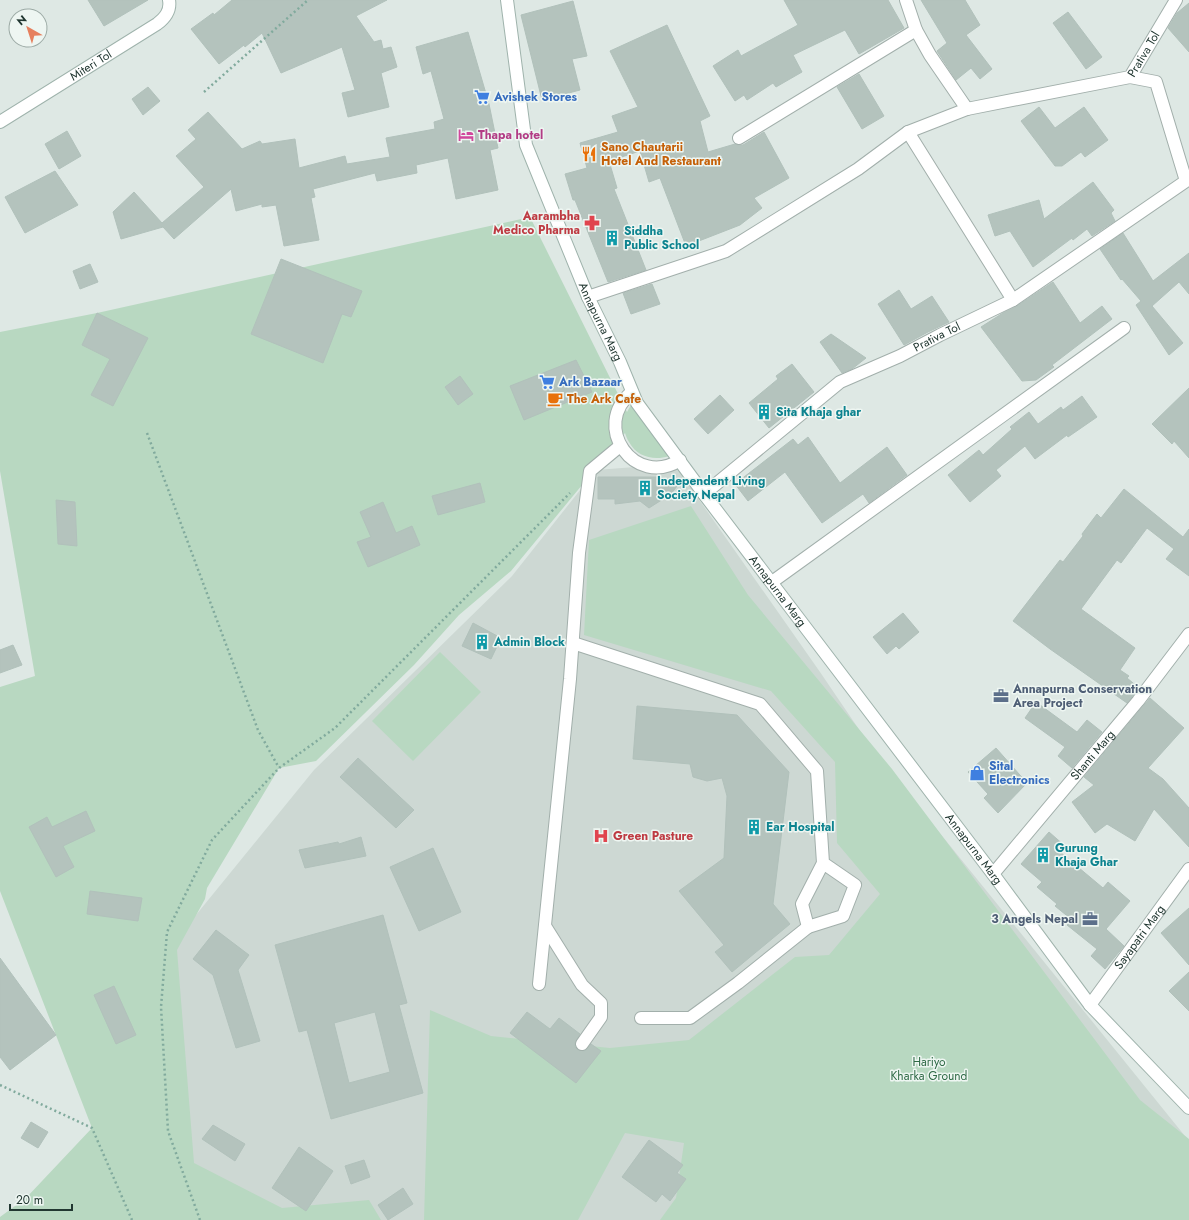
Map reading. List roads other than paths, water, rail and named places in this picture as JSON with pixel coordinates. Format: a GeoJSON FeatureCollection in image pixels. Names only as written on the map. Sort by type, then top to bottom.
{"type":"FeatureCollection","features":[{"type":"Feature","properties":{"kind":"street","name":"Miteri Tol"},"geometry":{"type":"LineString","coordinates":[[0,122],[157,24],[168,13],[170,6],[169,0]]}},
{"type":"Feature","properties":{"kind":"street","name":"Annapurna Marg"},"geometry":{"type":"LineString","coordinates":[[507,0],[526,145],[588,297],[620,362],[637,403],[704,494],[993,874],[1090,1005],[1189,1108]]}},
{"type":"Feature","properties":{"kind":"street"},"geometry":{"type":"LineString","coordinates":[[906,0],[916,30],[930,54],[967,109]]}},
{"type":"Feature","properties":{"kind":"street","name":"Prativa Tol"},"geometry":{"type":"LineString","coordinates":[[588,297],[726,251],[858,169],[908,132],[967,109],[1130,77],[1176,0]]}},
{"type":"Feature","properties":{"kind":"street"},"geometry":{"type":"LineString","coordinates":[[739,138],[916,30]]}},
{"type":"Feature","properties":{"kind":"street"},"geometry":{"type":"LineString","coordinates":[[1130,77],[1156,82],[1188,183]]}},
{"type":"Feature","properties":{"kind":"street"},"geometry":{"type":"LineString","coordinates":[[908,132],[1013,300]]}},
{"type":"Feature","properties":{"kind":"street","name":"Prativa Tol"},"geometry":{"type":"LineString","coordinates":[[704,494],[840,382],[900,356],[1013,300],[1188,183]]}},
{"type":"Feature","properties":{"kind":"street"},"geometry":{"type":"LineString","coordinates":[[772,582],[1124,328]]}},
{"type":"Feature","properties":{"kind":"street"},"geometry":{"type":"LineString","coordinates":[[632,392],[626,397],[616,416],[616,431],[620,446],[626,455],[644,466],[655,468],[665,467],[680,460]]}},
{"type":"Feature","properties":{"kind":"street"},"geometry":{"type":"LineString","coordinates":[[539,984],[570,679],[579,553],[590,471],[620,446]]}},
{"type":"Feature","properties":{"kind":"street","name":"Shanti Marg"},"geometry":{"type":"LineString","coordinates":[[993,874],[1138,701],[1189,634]]}},
{"type":"Feature","properties":{"kind":"street"},"geometry":{"type":"LineString","coordinates":[[573,643],[760,704],[817,771],[823,863],[802,904],[808,927]]}},
{"type":"Feature","properties":{"kind":"street"},"geometry":{"type":"LineString","coordinates":[[641,1018],[690,1018],[738,983],[808,927],[843,916],[855,884],[823,863]]}},
{"type":"Feature","properties":{"kind":"street","name":"Sayapatri Marg"},"geometry":{"type":"LineString","coordinates":[[1090,1005],[1189,869]]}},
{"type":"Feature","properties":{"kind":"street"},"geometry":{"type":"LineString","coordinates":[[545,926],[582,985],[601,1003],[601,1017],[582,1044]]}},
{"type":"Feature","properties":{"kind":"place","name":"Avishek Stores"},"geometry":{"type":"Point","coordinates":[482,97]}},
{"type":"Feature","properties":{"kind":"place","name":"Thapa hotel"},"geometry":{"type":"Point","coordinates":[466,135]}},
{"type":"Feature","properties":{"kind":"place","name":"Sano Chautarii Hotel And Restaurant"},"geometry":{"type":"Point","coordinates":[589,154]}},
{"type":"Feature","properties":{"kind":"place","name":"Aarambha Medico Pharma"},"geometry":{"type":"Point","coordinates":[592,223]}},
{"type":"Feature","properties":{"kind":"place","name":"Siddha Public School"},"geometry":{"type":"Point","coordinates":[612,238]}},
{"type":"Feature","properties":{"kind":"place","name":"Ark Bazaar"},"geometry":{"type":"Point","coordinates":[547,382]}},
{"type":"Feature","properties":{"kind":"place","name":"The Ark Cafe"},"geometry":{"type":"Point","coordinates":[555,399]}},
{"type":"Feature","properties":{"kind":"place","name":"Sita Khaja ghar"},"geometry":{"type":"Point","coordinates":[764,412]}},
{"type":"Feature","properties":{"kind":"place","name":"Independent Living Society Nepal"},"geometry":{"type":"Point","coordinates":[645,488]}},
{"type":"Feature","properties":{"kind":"place","name":"Admin Block"},"geometry":{"type":"Point","coordinates":[482,642]}},
{"type":"Feature","properties":{"kind":"place","name":"Annapurna Conservation Area Project"},"geometry":{"type":"Point","coordinates":[1001,696]}},
{"type":"Feature","properties":{"kind":"place","name":"Sital Electronics"},"geometry":{"type":"Point","coordinates":[977,773]}},
{"type":"Feature","properties":{"kind":"place","name":"Ear Hospital"},"geometry":{"type":"Point","coordinates":[754,827]}},
{"type":"Feature","properties":{"kind":"place","name":"Green Pasture"},"geometry":{"type":"Point","coordinates":[601,836]}},
{"type":"Feature","properties":{"kind":"place","name":"Gurung Khaja Ghar"},"geometry":{"type":"Point","coordinates":[1043,855]}},
{"type":"Feature","properties":{"kind":"place","name":"3 Angels Nepal"},"geometry":{"type":"Point","coordinates":[1090,919]}},
{"type":"Feature","properties":{"kind":"park label","name":"Hariyo Kharka Ground"},"geometry":{"type":"Point","coordinates":[929,1069]}}]}
